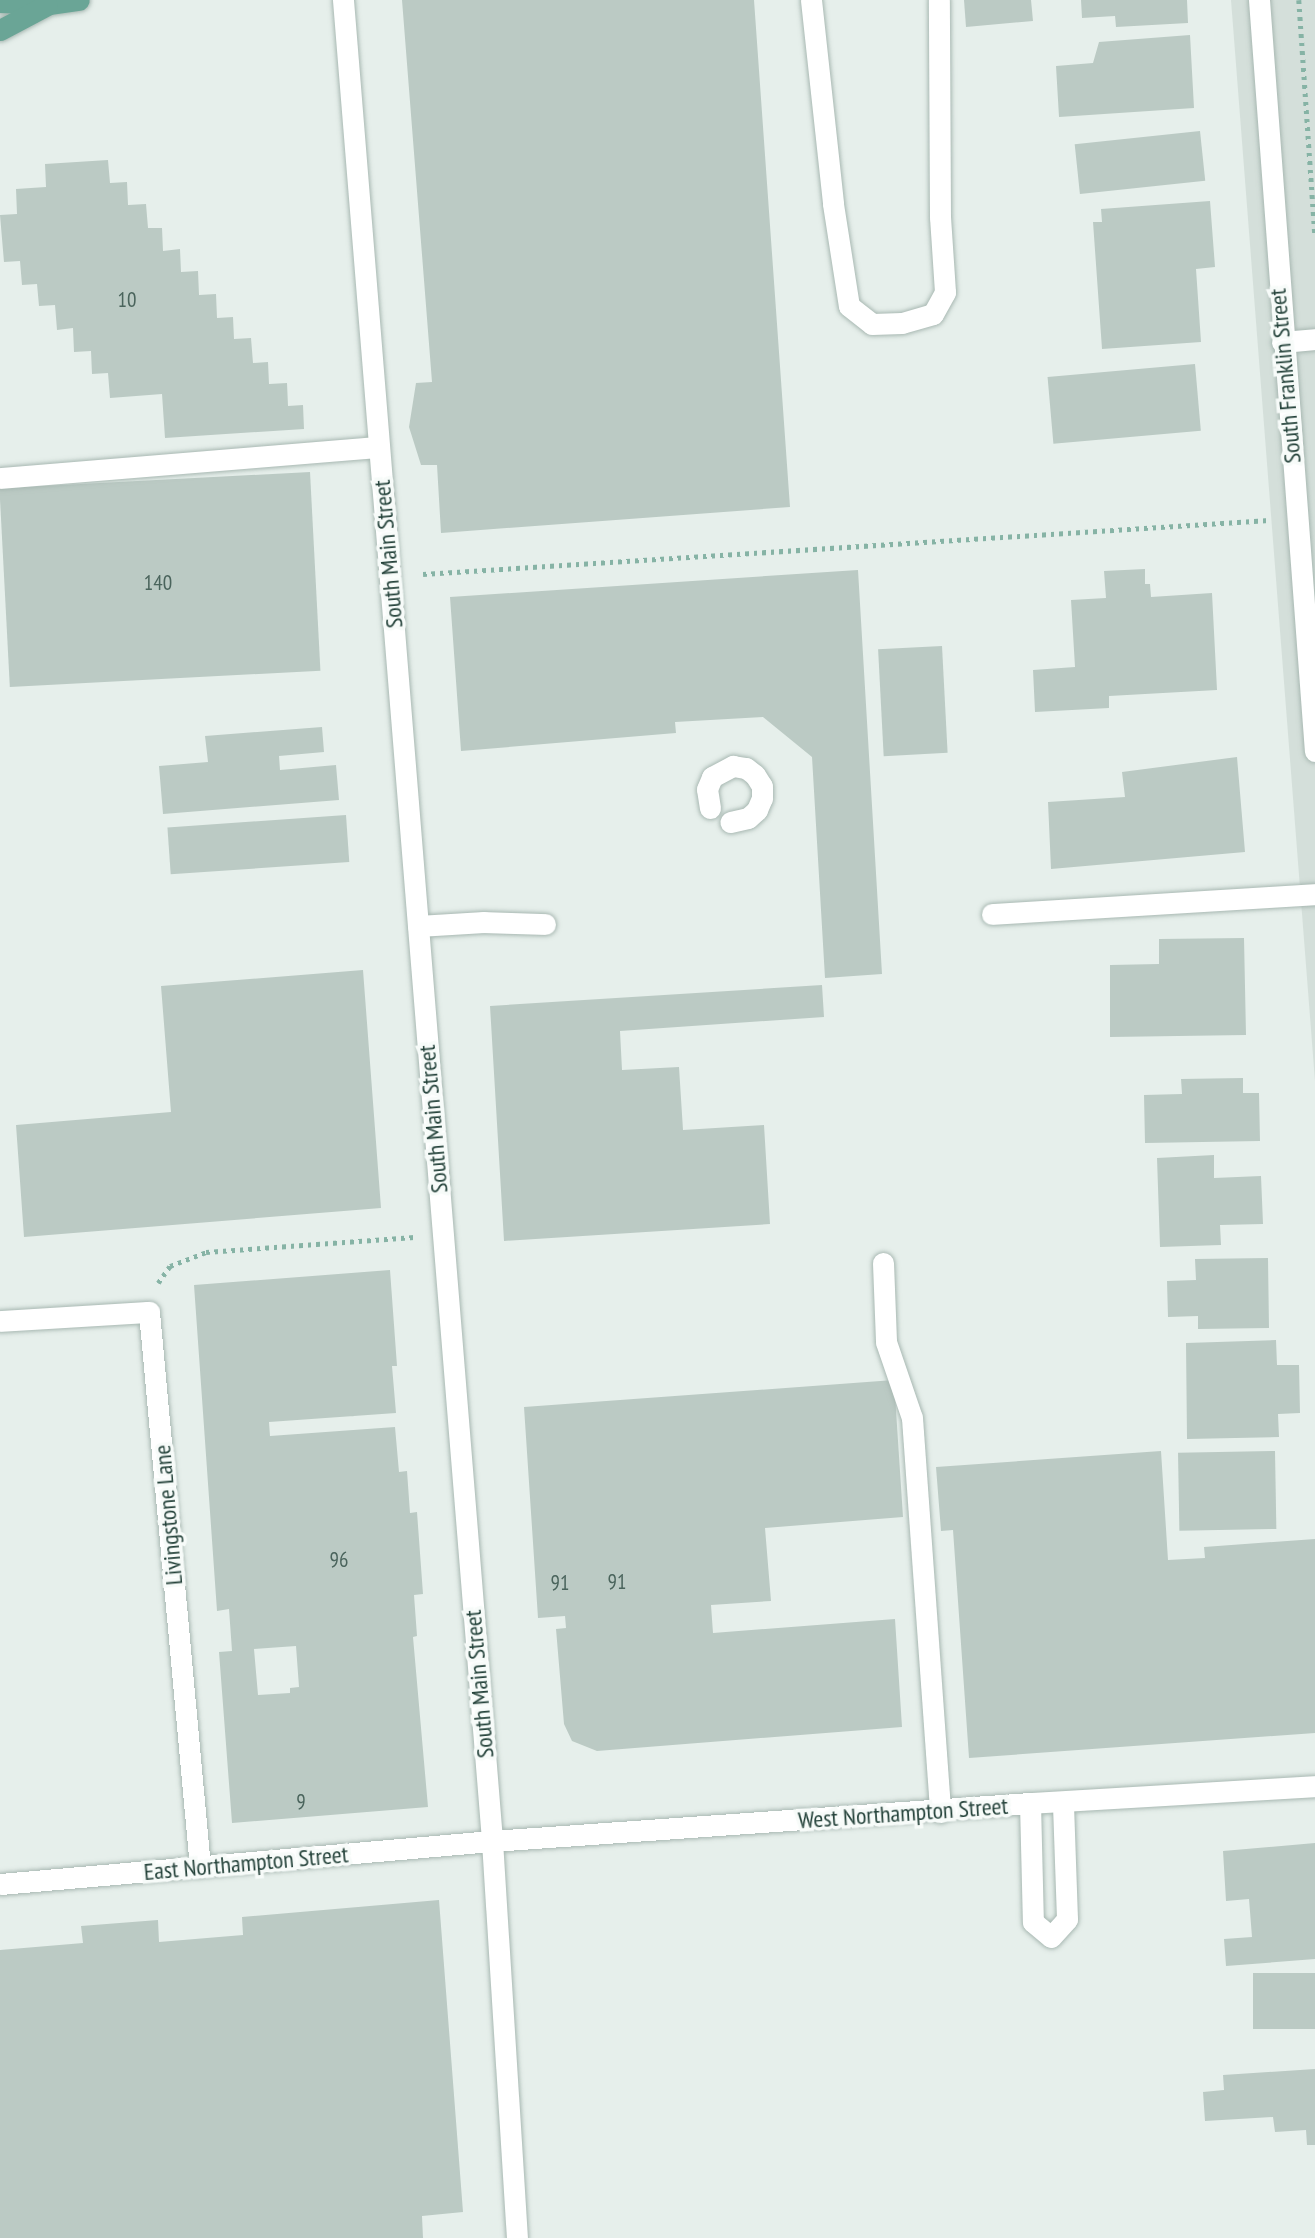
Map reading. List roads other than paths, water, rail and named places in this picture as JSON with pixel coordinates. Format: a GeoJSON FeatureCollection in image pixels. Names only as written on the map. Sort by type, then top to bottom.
{"type":"FeatureCollection","features":[{"type":"Feature","properties":{"kind":"main road"},"geometry":{"type":"LineString","coordinates":[[0,2],[49,4],[79,0]]}},
{"type":"Feature","properties":{"kind":"main road"},"geometry":{"type":"LineString","coordinates":[[0,30],[49,4]]}},
{"type":"Feature","properties":{"kind":"street","name":"South Main Street"},"geometry":{"type":"LineString","coordinates":[[343,0],[492,1841],[517,2238]]}},
{"type":"Feature","properties":{"kind":"street"},"geometry":{"type":"LineString","coordinates":[[811,0],[832,204],[849,306],[872,324],[902,323],[933,314],[945,292],[940,217],[939,0]]}},
{"type":"Feature","properties":{"kind":"street","name":"South Franklin Street"},"geometry":{"type":"LineString","coordinates":[[1259,0],[1282,342],[1315,751]]}},
{"type":"Feature","properties":{"kind":"street"},"geometry":{"type":"LineString","coordinates":[[1282,342],[1315,339]]}},
{"type":"Feature","properties":{"kind":"street"},"geometry":{"type":"LineString","coordinates":[[0,478],[379,447]]}},
{"type":"Feature","properties":{"kind":"street"},"geometry":{"type":"LineString","coordinates":[[710,808],[707,789],[712,777],[733,766],[746,768],[762,786],[762,798],[757,810],[748,818],[730,822]]}},
{"type":"Feature","properties":{"kind":"street"},"geometry":{"type":"LineString","coordinates":[[992,914],[1315,894]]}},
{"type":"Feature","properties":{"kind":"street"},"geometry":{"type":"LineString","coordinates":[[418,926],[484,922],[545,924]]}},
{"type":"Feature","properties":{"kind":"street"},"geometry":{"type":"LineString","coordinates":[[883,1263],[886,1342],[912,1418],[940,1812]]}},
{"type":"Feature","properties":{"kind":"street","name":"Livingstone Lane"},"geometry":{"type":"LineString","coordinates":[[0,1321],[149,1312],[200,1867]]}},
{"type":"Feature","properties":{"kind":"street","name":"West Northampton Street"},"geometry":{"type":"LineString","coordinates":[[492,1841],[1315,1786]]}},
{"type":"Feature","properties":{"kind":"street"},"geometry":{"type":"LineString","coordinates":[[1030,1803],[1033,1922],[1051,1937],[1067,1919],[1063,1802]]}},
{"type":"Feature","properties":{"kind":"street","name":"East Northampton Street"},"geometry":{"type":"LineString","coordinates":[[0,1884],[492,1841]]}}]}
